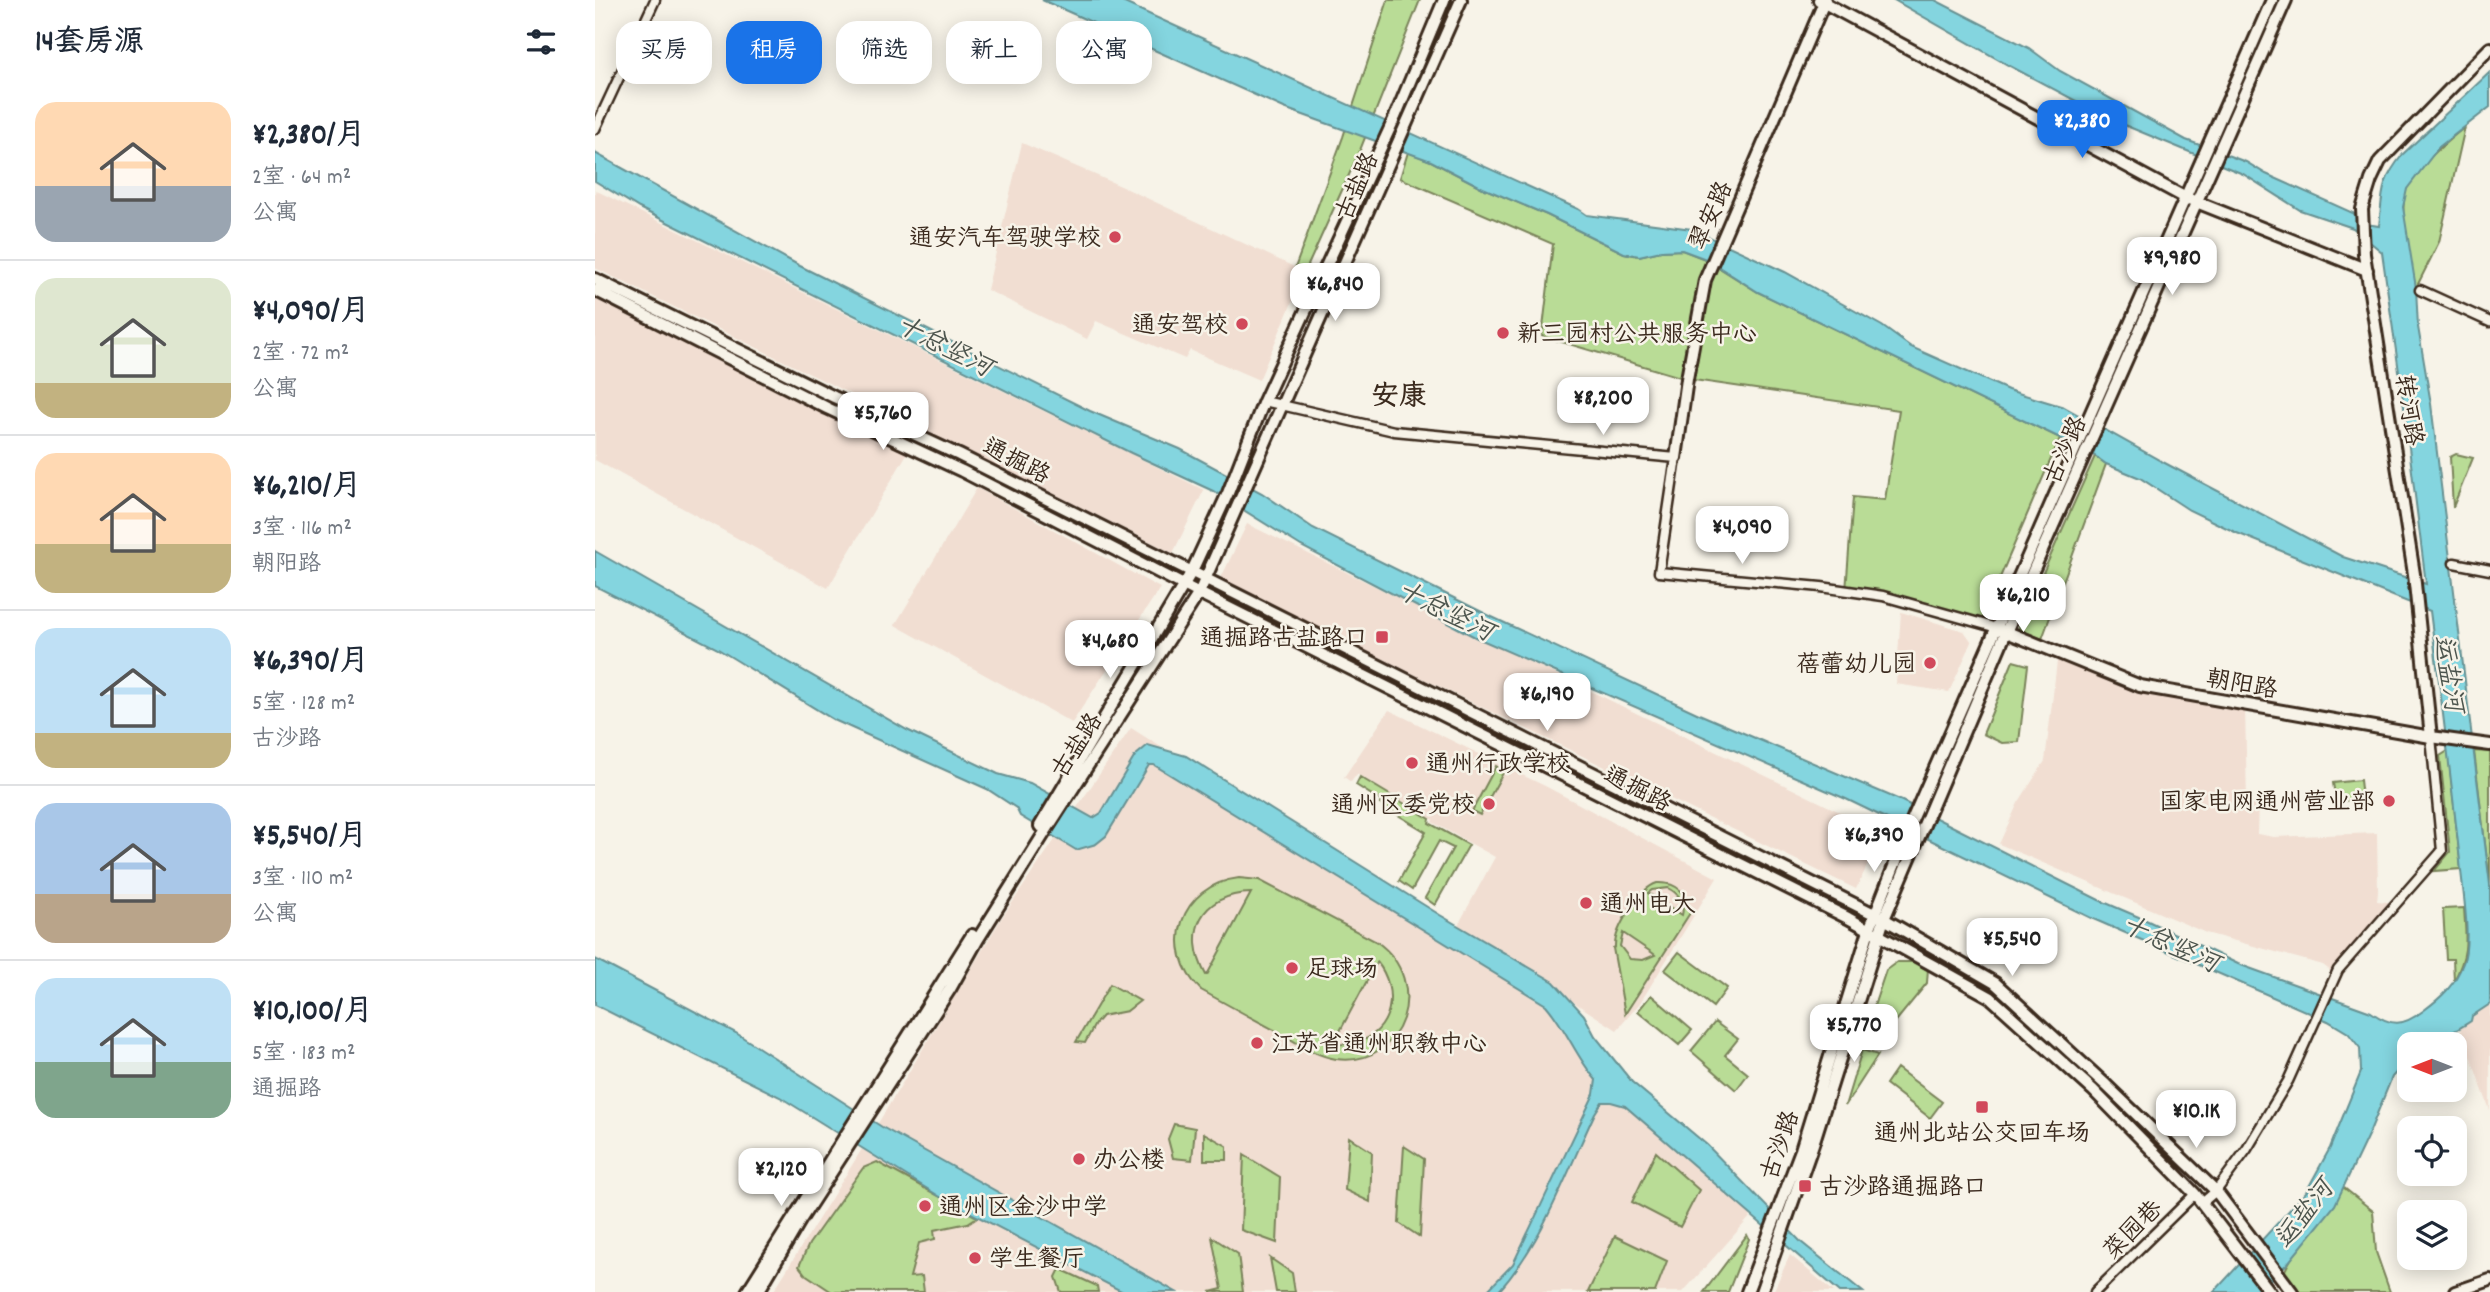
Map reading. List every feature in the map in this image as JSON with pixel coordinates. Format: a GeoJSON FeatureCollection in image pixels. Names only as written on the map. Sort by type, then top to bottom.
{"type":"FeatureCollection","features":[{"type":"Feature","properties":{"kind":"main road","name":"古盐路"},"geometry":{"type":"LineString","coordinates":[[1065,794],[1192,571],[1264,401],[1395,117],[1444,0]]}},
{"type":"Feature","properties":{"kind":"main road","name":"古盐路"},"geometry":{"type":"LineString","coordinates":[[747,1292],[871,1104],[1065,794],[1199,593],[1461,0]]}},
{"type":"Feature","properties":{"kind":"main road","name":"古沙路"},"geometry":{"type":"LineString","coordinates":[[1879,917],[1902,845],[2080,454],[2184,197],[2272,0]]}},
{"type":"Feature","properties":{"kind":"main road","name":"古沙路"},"geometry":{"type":"LineString","coordinates":[[2100,408],[2197,203],[2286,0]]}},
{"type":"Feature","properties":{"kind":"main road"},"geometry":{"type":"LineString","coordinates":[[1823,1],[2184,197],[2367,270]]}},
{"type":"Feature","properties":{"kind":"main road","name":"翠安路"},"geometry":{"type":"LineString","coordinates":[[1676,458],[1705,280],[1823,1]]}},
{"type":"Feature","properties":{"kind":"main road","name":"转河路"},"geometry":{"type":"LineString","coordinates":[[2436,738],[2414,574],[2364,254],[2362,209],[2380,161],[2490,48]]}},
{"type":"Feature","properties":{"kind":"main road","name":"通掘路"},"geometry":{"type":"LineString","coordinates":[[595,279],[1207,578],[1879,917],[1994,984],[2106,1085],[2216,1191]]}},
{"type":"Feature","properties":{"kind":"main road","name":"通掘路"},"geometry":{"type":"LineString","coordinates":[[595,290],[827,408],[963,471],[1199,593],[1531,758],[1873,932],[1990,998],[2093,1090],[2199,1198]]}},
{"type":"Feature","properties":{"kind":"main road","name":"古沙路"},"geometry":{"type":"LineString","coordinates":[[1879,917],[1915,849],[2001,630]]}},
{"type":"Feature","properties":{"kind":"main road","name":"朝阳路"},"geometry":{"type":"LineString","coordinates":[[2001,630],[2140,686],[2490,745]]}},
{"type":"Feature","properties":{"kind":"main road"},"geometry":{"type":"LineString","coordinates":[[1873,932],[1879,917]]}},
{"type":"Feature","properties":{"kind":"main road","name":"古沙路"},"geometry":{"type":"LineString","coordinates":[[1747,1292],[1801,1150],[1873,932]]}},
{"type":"Feature","properties":{"kind":"main road","name":"古沙路"},"geometry":{"type":"LineString","coordinates":[[1761,1292],[1813,1144],[1873,932]]}},
{"type":"Feature","properties":{"kind":"main road","name":"古盐路"},"geometry":{"type":"LineString","coordinates":[[758,1292],[846,1143]]}},
{"type":"Feature","properties":{"kind":"main road"},"geometry":{"type":"LineString","coordinates":[[2216,1191],[2292,1292]]}},
{"type":"Feature","properties":{"kind":"main road"},"geometry":{"type":"LineString","coordinates":[[2199,1198],[2269,1291]]}},
{"type":"Feature","properties":{"kind":"main road"},"geometry":{"type":"LineString","coordinates":[[2455,1292],[2490,1280]]}},
{"type":"Feature","properties":{"kind":"street"},"geometry":{"type":"LineString","coordinates":[[595,129],[655,0]]}},
{"type":"Feature","properties":{"kind":"street"},"geometry":{"type":"LineString","coordinates":[[2420,290],[2490,322]]}},
{"type":"Feature","properties":{"kind":"street"},"geometry":{"type":"LineString","coordinates":[[1264,401],[1394,432],[1676,458],[1659,572],[1821,587],[1883,596],[2001,630]]}},
{"type":"Feature","properties":{"kind":"street"},"geometry":{"type":"LineString","coordinates":[[2454,563],[2490,570]]}},
{"type":"Feature","properties":{"kind":"street","name":"菜园巷"},"geometry":{"type":"LineString","coordinates":[[2095,1292],[2199,1198],[2216,1191],[2247,1149],[2288,1081],[2338,970],[2442,851],[2436,738]]}},
{"type":"Feature","properties":{"kind":"shaded area","name":"通安汽车驾驶学校"},"geometry":{"type":"Polygon","coordinates":[[[1022,143],[1305,272],[1259,380],[1190,350],[1185,359],[1096,321],[1087,339],[987,290],[1022,143]]]}},
{"type":"Feature","properties":{"kind":"shaded area"},"geometry":{"type":"Polygon","coordinates":[[[595,190],[1204,490],[1173,553],[595,268],[595,190]]]}},
{"type":"Feature","properties":{"kind":"shaded area"},"geometry":{"type":"Polygon","coordinates":[[[595,298],[908,452],[828,588],[595,460],[595,298]]]}},
{"type":"Feature","properties":{"kind":"shaded area"},"geometry":{"type":"Polygon","coordinates":[[[977,488],[1160,588],[1072,723],[895,625],[977,488]]]}},
{"type":"Feature","properties":{"kind":"shaded area"},"geometry":{"type":"Polygon","coordinates":[[[1247,524],[1883,833],[1856,889],[1220,580],[1247,524]]]}},
{"type":"Feature","properties":{"kind":"shaded area","name":"蓓蕾幼儿园"},"geometry":{"type":"Polygon","coordinates":[[[1901,612],[1964,631],[1972,642],[1949,692],[1896,684],[1901,612]]]}},
{"type":"Feature","properties":{"kind":"shaded area"},"geometry":{"type":"Polygon","coordinates":[[[2058,653],[2140,686],[2245,705],[2247,803],[2258,804],[2257,834],[2274,837],[2377,833],[2377,901],[2397,903],[2336,975],[2323,965],[2206,933],[1999,844],[2018,803],[2045,761],[2058,653]]]}},
{"type":"Feature","properties":{"kind":"shaded area","name":"通州电大"},"geometry":{"type":"Polygon","coordinates":[[[1389,710],[1547,787],[1717,878],[1640,1003],[1617,1030],[1457,927],[1495,857],[1432,822],[1433,820],[1357,774],[1351,782],[1344,777],[1389,710]]]}},
{"type":"Feature","properties":{"kind":"shaded area","name":"江苏省通州职教中心"},"geometry":{"type":"Polygon","coordinates":[[[1131,728],[1451,930],[1553,1000],[1752,1215],[1683,1292],[773,1292],[1001,919],[1131,728]]]}},
{"type":"Feature","properties":{"kind":"shaded area"},"geometry":{"type":"Polygon","coordinates":[[[2490,1004],[2490,1110],[2467,1048],[2467,1032],[2461,1032],[2460,1029],[2471,1021],[2472,1016],[2490,1004]]]}},
{"type":"Feature","properties":{"kind":"shaded area"},"geometry":{"type":"Polygon","coordinates":[[[1790,1255],[1834,1292],[1773,1292],[1790,1255]]]}},
{"type":"Feature","properties":{"kind":"green space"},"geometry":{"type":"Polygon","coordinates":[[[1388,0],[1420,0],[1358,155],[1305,272],[1295,268],[1343,137],[1388,0]]]}},
{"type":"Feature","properties":{"kind":"green space"},"geometry":{"type":"Polygon","coordinates":[[[2465,127],[2439,242],[2416,288],[2404,226],[2406,191],[2423,165],[2465,127]]]}},
{"type":"Feature","properties":{"kind":"green space"},"geometry":{"type":"Polygon","coordinates":[[[1408,152],[1624,253],[1639,256],[1682,250],[1705,259],[1758,292],[2060,438],[1980,624],[1846,591],[1853,497],[1885,500],[1899,410],[1687,379],[1542,336],[1553,244],[1400,178],[1408,152]]]}},
{"type":"Feature","properties":{"kind":"green space"},"geometry":{"type":"Polygon","coordinates":[[[2456,454],[2473,458],[2453,507],[2450,457],[2456,454]]]}},
{"type":"Feature","properties":{"kind":"green space"},"geometry":{"type":"Polygon","coordinates":[[[2095,456],[2106,464],[2042,639],[2018,629],[2095,456]]]}},
{"type":"Feature","properties":{"kind":"green space"},"geometry":{"type":"Polygon","coordinates":[[[2013,661],[2028,665],[2019,742],[2002,743],[1983,734],[2013,661]]]}},
{"type":"Feature","properties":{"kind":"green space"},"geometry":{"type":"Polygon","coordinates":[[[2448,751],[2461,869],[2434,871],[2450,852],[2440,756],[2448,751]]]}},
{"type":"Feature","properties":{"kind":"green space"},"geometry":{"type":"Polygon","coordinates":[[[2474,751],[2490,752],[2490,885],[2474,751]]]}},
{"type":"Feature","properties":{"kind":"green space"},"geometry":{"type":"Polygon","coordinates":[[[1496,766],[1504,771],[1480,815],[1472,811],[1496,766]]]}},
{"type":"Feature","properties":{"kind":"green space"},"geometry":{"type":"Polygon","coordinates":[[[1360,777],[1430,819],[1429,823],[1469,845],[1435,905],[1425,898],[1453,848],[1439,841],[1412,890],[1399,881],[1426,832],[1380,804],[1381,801],[1356,785],[1360,777]]]}},
{"type":"Feature","properties":{"kind":"green space"},"geometry":{"type":"Polygon","coordinates":[[[2360,780],[2362,798],[2336,802],[2333,783],[2360,780]]]}},
{"type":"Feature","properties":{"kind":"green space"},"geometry":{"type":"Polygon","coordinates":[[[1239,878],[1259,880],[1377,942],[1394,959],[1404,978],[1406,999],[1403,1018],[1394,1036],[1379,1050],[1360,1058],[1336,1059],[1308,1049],[1201,990],[1188,974],[1181,956],[1179,938],[1182,921],[1190,906],[1202,893],[1219,883],[1239,878]],[[1251,893],[1219,900],[1208,908],[1201,919],[1196,945],[1206,975],[1207,975],[1251,893]],[[1377,962],[1333,1044],[1352,1044],[1368,1038],[1385,1020],[1390,997],[1384,973],[1377,962]]]}},
{"type":"Feature","properties":{"kind":"green space"},"geometry":{"type":"Polygon","coordinates":[[[1664,883],[1676,887],[1684,894],[1690,913],[1625,1014],[1613,948],[1623,920],[1650,886],[1664,883]],[[1668,888],[1648,893],[1682,915],[1683,906],[1680,899],[1668,888]],[[1623,933],[1620,946],[1630,959],[1643,960],[1655,955],[1654,954],[1623,933]]]}},
{"type":"Feature","properties":{"kind":"green space"},"geometry":{"type":"Polygon","coordinates":[[[2464,908],[2465,946],[2454,981],[2453,959],[2446,959],[2443,909],[2464,908]]]}},
{"type":"Feature","properties":{"kind":"green space"},"geometry":{"type":"Polygon","coordinates":[[[1679,952],[1727,988],[1713,1007],[1665,970],[1679,952]]]}},
{"type":"Feature","properties":{"kind":"green space"},"geometry":{"type":"Polygon","coordinates":[[[1897,962],[1914,962],[1928,968],[1927,983],[1879,1042],[1863,1039],[1886,970],[1897,962]]]}},
{"type":"Feature","properties":{"kind":"green space"},"geometry":{"type":"Polygon","coordinates":[[[1110,984],[1140,1001],[1127,1011],[1102,1016],[1085,1043],[1076,1042],[1110,984]]]}},
{"type":"Feature","properties":{"kind":"green space"},"geometry":{"type":"Polygon","coordinates":[[[1651,995],[1692,1030],[1679,1045],[1638,1011],[1651,995]]]}},
{"type":"Feature","properties":{"kind":"green space"},"geometry":{"type":"Polygon","coordinates":[[[1715,1022],[1738,1039],[1725,1055],[1748,1074],[1736,1090],[1691,1051],[1715,1022]]]}},
{"type":"Feature","properties":{"kind":"green space"},"geometry":{"type":"Polygon","coordinates":[[[1862,1050],[1878,1055],[1845,1106],[1862,1050]]]}},
{"type":"Feature","properties":{"kind":"green space"},"geometry":{"type":"Polygon","coordinates":[[[1897,1068],[1942,1102],[1930,1118],[1886,1084],[1897,1068]]]}},
{"type":"Feature","properties":{"kind":"green space"},"geometry":{"type":"Polygon","coordinates":[[[1174,1124],[1195,1128],[1192,1160],[1173,1158],[1168,1139],[1174,1124]]]}},
{"type":"Feature","properties":{"kind":"green space"},"geometry":{"type":"Polygon","coordinates":[[[1204,1133],[1227,1146],[1227,1160],[1204,1160],[1204,1133]]]}},
{"type":"Feature","properties":{"kind":"green space"},"geometry":{"type":"Polygon","coordinates":[[[1349,1137],[1372,1152],[1370,1202],[1345,1190],[1349,1137]]]}},
{"type":"Feature","properties":{"kind":"green space"},"geometry":{"type":"Polygon","coordinates":[[[1404,1146],[1424,1159],[1420,1237],[1399,1223],[1404,1146]]]}},
{"type":"Feature","properties":{"kind":"green space"},"geometry":{"type":"Polygon","coordinates":[[[1656,1152],[1699,1190],[1680,1227],[1632,1202],[1656,1152]]]}},
{"type":"Feature","properties":{"kind":"green space"},"geometry":{"type":"Polygon","coordinates":[[[1244,1155],[1280,1177],[1277,1243],[1241,1230],[1244,1155]]]}},
{"type":"Feature","properties":{"kind":"green space"},"geometry":{"type":"Polygon","coordinates":[[[877,1162],[977,1217],[968,1223],[934,1230],[935,1239],[919,1243],[910,1277],[922,1276],[924,1292],[832,1292],[805,1274],[799,1266],[809,1244],[863,1168],[877,1162]]]}},
{"type":"Feature","properties":{"kind":"green space"},"geometry":{"type":"Polygon","coordinates":[[[2343,1187],[2373,1211],[2376,1252],[2390,1292],[2292,1292],[2282,1278],[2287,1265],[2343,1187]]]}},
{"type":"Feature","properties":{"kind":"green space"},"geometry":{"type":"Polygon","coordinates":[[[1747,1235],[1749,1239],[1728,1292],[1704,1292],[1747,1235]]]}},
{"type":"Feature","properties":{"kind":"green space"},"geometry":{"type":"Polygon","coordinates":[[[1615,1236],[1667,1261],[1655,1292],[1588,1292],[1615,1236]]]}},
{"type":"Feature","properties":{"kind":"green space"},"geometry":{"type":"Polygon","coordinates":[[[1212,1237],[1238,1254],[1243,1292],[1210,1292],[1222,1289],[1212,1237]]]}},
{"type":"Feature","properties":{"kind":"green space"},"geometry":{"type":"Polygon","coordinates":[[[1270,1258],[1292,1273],[1295,1292],[1276,1292],[1270,1258]]]}},
{"type":"Feature","properties":{"kind":"green space"},"geometry":{"type":"Polygon","coordinates":[[[1060,1269],[1097,1286],[1098,1292],[1061,1292],[1056,1277],[1060,1269]]]}},
{"type":"Feature","properties":{"kind":"water"},"geometry":{"type":"Polygon","coordinates":[[[1042,0],[1118,0],[1587,215],[1692,229],[1785,272],[1882,326],[1911,347],[2008,390],[2064,407],[2343,557],[2426,584],[2382,252],[2353,228],[2300,210],[2243,174],[2112,120],[1894,0],[1935,0],[2029,48],[2060,71],[2186,140],[2246,162],[2266,174],[2353,213],[2366,224],[2379,226],[2386,180],[2403,154],[2490,72],[2490,107],[2439,147],[2407,189],[2403,207],[2431,404],[2490,885],[2490,1004],[2472,1016],[2471,1021],[2452,1032],[2397,1032],[2397,1071],[2392,1077],[2370,1131],[2335,1205],[2288,1263],[2257,1292],[2214,1292],[2306,1192],[2330,1148],[2361,1072],[2360,1048],[2348,1033],[2328,1021],[2091,918],[1846,799],[1475,637],[1301,546],[1213,491],[1131,453],[639,208],[595,181],[595,153],[800,266],[1090,411],[1180,449],[1262,493],[1313,528],[1492,617],[1699,714],[1902,801],[2099,900],[2238,964],[2397,1023],[2416,1016],[2447,990],[2463,963],[2467,941],[2430,611],[2237,533],[2189,510],[2140,478],[2106,464],[2060,438],[1758,292],[1706,259],[1682,250],[1639,256],[1624,253],[1431,161],[1284,108],[1152,49],[1152,21],[1089,21],[1042,0]]]}},
{"type":"Feature","properties":{"kind":"water"},"geometry":{"type":"Polygon","coordinates":[[[595,551],[907,730],[998,774],[1030,783],[1093,818],[1101,813],[1135,756],[1148,745],[1186,756],[1440,915],[1554,982],[1584,1015],[1595,1036],[1632,1082],[1707,1145],[1801,1242],[1863,1292],[1840,1292],[1625,1106],[1602,1102],[1553,1207],[1528,1252],[1498,1292],[1486,1292],[1513,1264],[1594,1094],[1596,1080],[1546,1005],[1154,765],[1149,765],[1106,836],[1096,844],[1076,850],[1020,816],[1016,808],[987,789],[834,720],[718,649],[595,586],[595,551]]]}},
{"type":"Feature","properties":{"kind":"water"},"geometry":{"type":"Polygon","coordinates":[[[595,959],[736,1033],[882,1127],[1176,1292],[1123,1292],[942,1198],[780,1097],[595,1005],[595,959]]]}},
{"type":"Feature","properties":{"kind":"place","name":"通安汽车驾驶学校"},"geometry":{"type":"Point","coordinates":[1115,237]}},
{"type":"Feature","properties":{"kind":"place","name":"通安驾校"},"geometry":{"type":"Point","coordinates":[1242,324]}},
{"type":"Feature","properties":{"kind":"place","name":"新三园村公共服务中心"},"geometry":{"type":"Point","coordinates":[1503,333]}},
{"type":"Feature","properties":{"kind":"place","name":"通掘路古盐路口"},"geometry":{"type":"Point","coordinates":[1382,637]}},
{"type":"Feature","properties":{"kind":"place","name":"蓓蕾幼儿园"},"geometry":{"type":"Point","coordinates":[1930,663]}},
{"type":"Feature","properties":{"kind":"place","name":"通州行政学校"},"geometry":{"type":"Point","coordinates":[1412,763]}},
{"type":"Feature","properties":{"kind":"place","name":"国家电网通州营业部"},"geometry":{"type":"Point","coordinates":[2389,801]}},
{"type":"Feature","properties":{"kind":"place","name":"通州区委党校"},"geometry":{"type":"Point","coordinates":[1489,804]}},
{"type":"Feature","properties":{"kind":"place","name":"通州电大"},"geometry":{"type":"Point","coordinates":[1586,903]}},
{"type":"Feature","properties":{"kind":"place","name":"足球场"},"geometry":{"type":"Point","coordinates":[1292,968]}},
{"type":"Feature","properties":{"kind":"place","name":"江苏省通州职教中心"},"geometry":{"type":"Point","coordinates":[1257,1043]}},
{"type":"Feature","properties":{"kind":"place","name":"通州北站公交回车场"},"geometry":{"type":"Point","coordinates":[1982,1107]}},
{"type":"Feature","properties":{"kind":"place","name":"办公楼"},"geometry":{"type":"Point","coordinates":[1079,1159]}},
{"type":"Feature","properties":{"kind":"place","name":"古沙路通掘路口"},"geometry":{"type":"Point","coordinates":[1805,1186]}},
{"type":"Feature","properties":{"kind":"place","name":"通州区金沙中学"},"geometry":{"type":"Point","coordinates":[925,1206]}},
{"type":"Feature","properties":{"kind":"place","name":"学生餐厅"},"geometry":{"type":"Point","coordinates":[975,1258]}},
{"type":"Feature","properties":{"kind":"district","name":"安康"},"geometry":{"type":"Point","coordinates":[1399,394]}},
{"type":"Feature","properties":{"kind":"water label","name":"十总竖河"},"geometry":{"type":"Point","coordinates":[945,345]}},
{"type":"Feature","properties":{"kind":"water label","name":"十总竖河"},"geometry":{"type":"Point","coordinates":[1446,610]}},
{"type":"Feature","properties":{"kind":"water label","name":"运盐河"},"geometry":{"type":"Point","coordinates":[2450,673]}},
{"type":"Feature","properties":{"kind":"water label","name":"十总竖河"},"geometry":{"type":"Point","coordinates":[2171,943]}},
{"type":"Feature","properties":{"kind":"water label","name":"运盐河"},"geometry":{"type":"Point","coordinates":[2303,1213]}}]}
